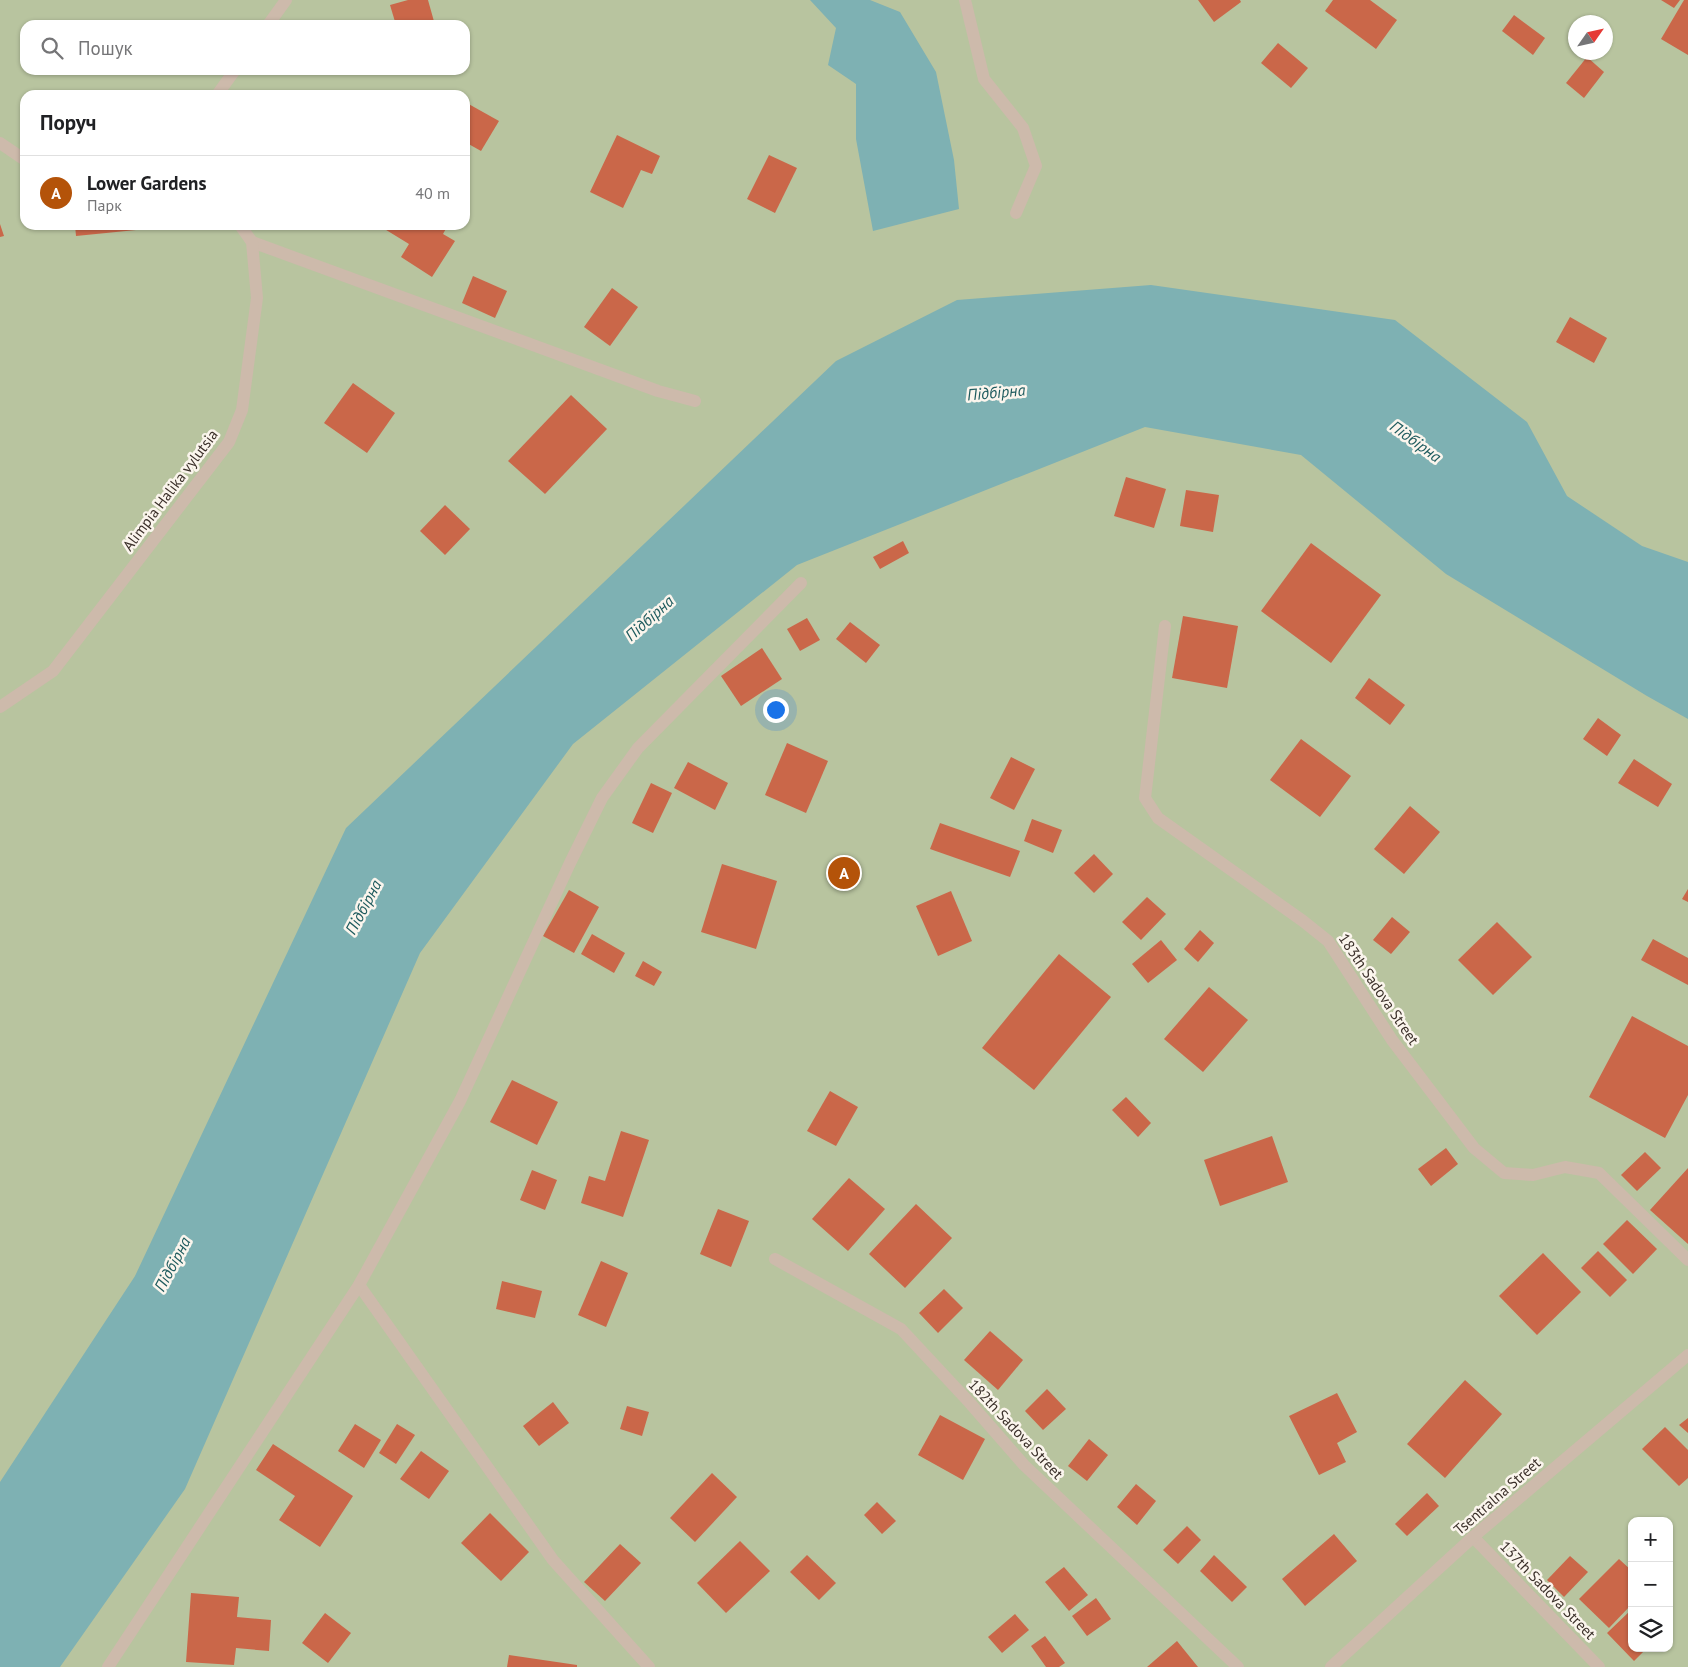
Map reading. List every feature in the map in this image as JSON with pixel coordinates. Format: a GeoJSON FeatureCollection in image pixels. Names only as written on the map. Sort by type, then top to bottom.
{"type":"FeatureCollection","features":[{"type":"Feature","properties":{"kind":"street"},"geometry":{"type":"LineString","coordinates":[[272,20],[286,0]]}},
{"type":"Feature","properties":{"kind":"street"},"geometry":{"type":"LineString","coordinates":[[965,0],[984,79],[1023,128],[1036,166],[1016,213]]}},
{"type":"Feature","properties":{"kind":"street"},"geometry":{"type":"LineString","coordinates":[[221,90],[231,75]]}},
{"type":"Feature","properties":{"kind":"street"},"geometry":{"type":"LineString","coordinates":[[0,142],[20,156]]}},
{"type":"Feature","properties":{"kind":"street"},"geometry":{"type":"LineString","coordinates":[[244,230],[252,242],[658,391],[696,401]]}},
{"type":"Feature","properties":{"kind":"street","name":"Alimpia Halika vylutsia"},"geometry":{"type":"LineString","coordinates":[[0,707],[53,670],[229,442],[242,410],[257,298],[252,242]]}},
{"type":"Feature","properties":{"kind":"street"},"geometry":{"type":"LineString","coordinates":[[108,1667],[359,1285],[460,1102],[602,798],[638,748],[801,583]]}},
{"type":"Feature","properties":{"kind":"street","name":"183th Sadova Street"},"geometry":{"type":"LineString","coordinates":[[1165,626],[1145,798],[1158,818],[1303,921],[1328,941],[1392,1040],[1474,1148],[1504,1173],[1533,1175],[1565,1167],[1599,1173],[1688,1260]]}},
{"type":"Feature","properties":{"kind":"street","name":"182th Sadova Street"},"geometry":{"type":"LineString","coordinates":[[775,1259],[901,1329],[1024,1465],[1238,1667]]}},
{"type":"Feature","properties":{"kind":"street"},"geometry":{"type":"LineString","coordinates":[[359,1285],[553,1560],[648,1667]]}},
{"type":"Feature","properties":{"kind":"street","name":"Tsentralna Street"},"geometry":{"type":"LineString","coordinates":[[1331,1667],[1473,1537],[1688,1355]]}},
{"type":"Feature","properties":{"kind":"street","name":"137th Sadova Street"},"geometry":{"type":"LineString","coordinates":[[1473,1537],[1599,1667]]}},
{"type":"Feature","properties":{"kind":"green space"},"geometry":{"type":"Polygon","coordinates":[[[0,0],[1688,0],[1688,1667],[0,1667],[0,0]]]}},
{"type":"Feature","properties":{"kind":"water"},"geometry":{"type":"Polygon","coordinates":[[[810,0],[870,0],[900,12],[936,72],[954,160],[959,209],[873,231],[856,139],[856,84],[828,65],[836,28],[810,0]]]}},
{"type":"Feature","properties":{"kind":"water","name":"Підбірна"},"geometry":{"type":"Polygon","coordinates":[[[1151,285],[1395,320],[1527,422],[1567,496],[1642,546],[1688,562],[1688,719],[1446,574],[1301,455],[1145,427],[797,565],[573,744],[420,953],[185,1489],[60,1667],[0,1667],[0,1482],[135,1276],[346,828],[836,361],[957,300],[1151,285]]]}},
{"type":"Feature","properties":{"kind":"building"},"geometry":{"type":"Polygon","coordinates":[[[408,0],[428,0],[434,20],[394,20],[390,5],[408,0]]]}},
{"type":"Feature","properties":{"kind":"building"},"geometry":{"type":"Polygon","coordinates":[[[1198,0],[1240,0],[1241,2],[1214,22],[1198,0]]]}},
{"type":"Feature","properties":{"kind":"building"},"geometry":{"type":"Polygon","coordinates":[[[1333,0],[1370,0],[1397,20],[1376,49],[1325,11],[1333,0]]]}},
{"type":"Feature","properties":{"kind":"building"},"geometry":{"type":"Polygon","coordinates":[[[1661,0],[1680,0],[1674,8],[1661,0]]]}},
{"type":"Feature","properties":{"kind":"building"},"geometry":{"type":"Polygon","coordinates":[[[1684,0],[1688,0],[1688,55],[1661,39],[1684,0]]]}},
{"type":"Feature","properties":{"kind":"building"},"geometry":{"type":"Polygon","coordinates":[[[1514,15],[1545,38],[1533,55],[1502,31],[1514,15]]]}},
{"type":"Feature","properties":{"kind":"building"},"geometry":{"type":"Polygon","coordinates":[[[1278,43],[1308,68],[1291,88],[1261,63],[1278,43]]]}},
{"type":"Feature","properties":{"kind":"building"},"geometry":{"type":"Polygon","coordinates":[[[1585,60],[1590,60],[1604,72],[1584,98],[1566,83],[1585,60]]]}},
{"type":"Feature","properties":{"kind":"building"},"geometry":{"type":"Polygon","coordinates":[[[470,105],[499,121],[481,151],[470,145],[470,105]]]}},
{"type":"Feature","properties":{"kind":"building"},"geometry":{"type":"Polygon","coordinates":[[[617,135],[660,156],[652,174],[641,170],[623,208],[590,192],[617,135]]]}},
{"type":"Feature","properties":{"kind":"building"},"geometry":{"type":"Polygon","coordinates":[[[769,155],[797,168],[775,213],[747,199],[769,155]]]}},
{"type":"Feature","properties":{"kind":"building"},"geometry":{"type":"Polygon","coordinates":[[[0,224],[4,236],[0,237],[0,224]]]}},
{"type":"Feature","properties":{"kind":"building"},"geometry":{"type":"Polygon","coordinates":[[[75,230],[136,230],[76,236],[75,230]]]}},
{"type":"Feature","properties":{"kind":"building"},"geometry":{"type":"Polygon","coordinates":[[[386,230],[445,230],[443,234],[455,241],[432,277],[401,257],[409,244],[386,230]]]}},
{"type":"Feature","properties":{"kind":"building"},"geometry":{"type":"Polygon","coordinates":[[[473,276],[507,291],[495,318],[462,303],[473,276]]]}},
{"type":"Feature","properties":{"kind":"building"},"geometry":{"type":"Polygon","coordinates":[[[612,288],[638,307],[610,346],[584,327],[612,288]]]}},
{"type":"Feature","properties":{"kind":"building"},"geometry":{"type":"Polygon","coordinates":[[[1570,317],[1607,338],[1594,363],[1556,342],[1570,317]]]}},
{"type":"Feature","properties":{"kind":"building"},"geometry":{"type":"Polygon","coordinates":[[[353,383],[395,413],[367,453],[324,423],[353,383]]]}},
{"type":"Feature","properties":{"kind":"building"},"geometry":{"type":"Polygon","coordinates":[[[571,395],[607,429],[545,494],[508,461],[571,395]]]}},
{"type":"Feature","properties":{"kind":"building"},"geometry":{"type":"Polygon","coordinates":[[[1126,477],[1166,489],[1154,528],[1114,516],[1126,477]]]}},
{"type":"Feature","properties":{"kind":"building"},"geometry":{"type":"Polygon","coordinates":[[[1186,490],[1219,495],[1213,532],[1180,526],[1186,490]]]}},
{"type":"Feature","properties":{"kind":"building"},"geometry":{"type":"Polygon","coordinates":[[[445,505],[470,529],[445,555],[420,531],[445,505]]]}},
{"type":"Feature","properties":{"kind":"building"},"geometry":{"type":"Polygon","coordinates":[[[903,541],[909,553],[880,569],[873,557],[903,541]]]}},
{"type":"Feature","properties":{"kind":"building"},"geometry":{"type":"Polygon","coordinates":[[[1311,543],[1381,595],[1331,663],[1261,611],[1311,543]]]}},
{"type":"Feature","properties":{"kind":"building"},"geometry":{"type":"Polygon","coordinates":[[[1183,616],[1238,626],[1227,688],[1172,678],[1183,616]]]}},
{"type":"Feature","properties":{"kind":"building"},"geometry":{"type":"Polygon","coordinates":[[[807,618],[820,640],[800,651],[787,629],[807,618]]]}},
{"type":"Feature","properties":{"kind":"building"},"geometry":{"type":"Polygon","coordinates":[[[850,622],[880,645],[866,663],[836,639],[850,622]]]}},
{"type":"Feature","properties":{"kind":"building"},"geometry":{"type":"Polygon","coordinates":[[[762,648],[782,679],[741,706],[721,676],[762,648]]]}},
{"type":"Feature","properties":{"kind":"building"},"geometry":{"type":"Polygon","coordinates":[[[1369,678],[1405,705],[1390,725],[1355,698],[1369,678]]]}},
{"type":"Feature","properties":{"kind":"building"},"geometry":{"type":"Polygon","coordinates":[[[1598,718],[1621,735],[1607,756],[1583,739],[1598,718]]]}},
{"type":"Feature","properties":{"kind":"building"},"geometry":{"type":"Polygon","coordinates":[[[1301,739],[1351,776],[1320,817],[1270,780],[1301,739]]]}},
{"type":"Feature","properties":{"kind":"building"},"geometry":{"type":"Polygon","coordinates":[[[787,743],[828,761],[806,813],[765,795],[787,743]]]}},
{"type":"Feature","properties":{"kind":"building"},"geometry":{"type":"Polygon","coordinates":[[[1011,757],[1035,769],[1014,810],[990,798],[1011,757]]]}},
{"type":"Feature","properties":{"kind":"building"},"geometry":{"type":"Polygon","coordinates":[[[1634,759],[1672,784],[1658,807],[1618,783],[1634,759]]]}},
{"type":"Feature","properties":{"kind":"building"},"geometry":{"type":"Polygon","coordinates":[[[688,762],[728,783],[715,810],[674,788],[688,762]]]}},
{"type":"Feature","properties":{"kind":"building"},"geometry":{"type":"Polygon","coordinates":[[[651,783],[672,793],[653,833],[632,823],[651,783]]]}},
{"type":"Feature","properties":{"kind":"building"},"geometry":{"type":"Polygon","coordinates":[[[1410,806],[1440,832],[1404,874],[1374,849],[1410,806]]]}},
{"type":"Feature","properties":{"kind":"building"},"geometry":{"type":"Polygon","coordinates":[[[1032,819],[1062,830],[1053,853],[1024,841],[1032,819]]]}},
{"type":"Feature","properties":{"kind":"building"},"geometry":{"type":"Polygon","coordinates":[[[940,823],[1020,851],[1010,877],[930,849],[940,823]]]}},
{"type":"Feature","properties":{"kind":"building"},"geometry":{"type":"Polygon","coordinates":[[[1094,854],[1113,874],[1094,893],[1074,873],[1094,854]]]}},
{"type":"Feature","properties":{"kind":"building"},"geometry":{"type":"Polygon","coordinates":[[[722,864],[777,881],[756,949],[701,932],[722,864]]]}},
{"type":"Feature","properties":{"kind":"building"},"geometry":{"type":"Polygon","coordinates":[[[1688,889],[1688,902],[1682,899],[1688,889]]]}},
{"type":"Feature","properties":{"kind":"building"},"geometry":{"type":"Polygon","coordinates":[[[569,890],[599,907],[574,953],[543,936],[569,890]]]}},
{"type":"Feature","properties":{"kind":"building"},"geometry":{"type":"Polygon","coordinates":[[[951,891],[972,941],[938,956],[916,906],[951,891]]]}},
{"type":"Feature","properties":{"kind":"building"},"geometry":{"type":"Polygon","coordinates":[[[1147,897],[1166,914],[1141,940],[1122,922],[1147,897]]]}},
{"type":"Feature","properties":{"kind":"building"},"geometry":{"type":"Polygon","coordinates":[[[1392,917],[1410,932],[1391,954],[1373,940],[1392,917]]]}},
{"type":"Feature","properties":{"kind":"building"},"geometry":{"type":"Polygon","coordinates":[[[1497,922],[1532,957],[1493,995],[1458,960],[1497,922]]]}},
{"type":"Feature","properties":{"kind":"building"},"geometry":{"type":"Polygon","coordinates":[[[1200,930],[1214,943],[1198,962],[1184,949],[1200,930]]]}},
{"type":"Feature","properties":{"kind":"building"},"geometry":{"type":"Polygon","coordinates":[[[592,934],[625,953],[614,973],[581,954],[592,934]]]}},
{"type":"Feature","properties":{"kind":"building"},"geometry":{"type":"Polygon","coordinates":[[[1653,939],[1688,958],[1688,985],[1641,960],[1653,939]]]}},
{"type":"Feature","properties":{"kind":"building"},"geometry":{"type":"Polygon","coordinates":[[[1161,940],[1177,960],[1148,983],[1132,964],[1161,940]]]}},
{"type":"Feature","properties":{"kind":"building"},"geometry":{"type":"Polygon","coordinates":[[[1059,954],[1111,997],[1034,1090],[982,1048],[1059,954]]]}},
{"type":"Feature","properties":{"kind":"building"},"geometry":{"type":"Polygon","coordinates":[[[643,961],[662,972],[654,986],[635,976],[643,961]]]}},
{"type":"Feature","properties":{"kind":"building"},"geometry":{"type":"Polygon","coordinates":[[[1209,987],[1248,1020],[1203,1072],[1164,1039],[1209,987]]]}},
{"type":"Feature","properties":{"kind":"building"},"geometry":{"type":"Polygon","coordinates":[[[1632,1016],[1688,1046],[1688,1095],[1665,1138],[1589,1097],[1632,1016]]]}},
{"type":"Feature","properties":{"kind":"building"},"geometry":{"type":"Polygon","coordinates":[[[512,1080],[558,1102],[537,1145],[490,1122],[512,1080]]]}},
{"type":"Feature","properties":{"kind":"building"},"geometry":{"type":"Polygon","coordinates":[[[830,1091],[858,1107],[836,1146],[807,1131],[830,1091]]]}},
{"type":"Feature","properties":{"kind":"building"},"geometry":{"type":"Polygon","coordinates":[[[1126,1097],[1151,1123],[1138,1137],[1112,1110],[1126,1097]]]}},
{"type":"Feature","properties":{"kind":"building"},"geometry":{"type":"Polygon","coordinates":[[[621,1131],[649,1140],[623,1217],[581,1203],[589,1176],[605,1181],[621,1131]]]}},
{"type":"Feature","properties":{"kind":"building"},"geometry":{"type":"Polygon","coordinates":[[[1272,1136],[1288,1182],[1220,1206],[1204,1160],[1272,1136]]]}},
{"type":"Feature","properties":{"kind":"building"},"geometry":{"type":"Polygon","coordinates":[[[1446,1148],[1458,1164],[1431,1186],[1418,1169],[1446,1148]]]}},
{"type":"Feature","properties":{"kind":"building"},"geometry":{"type":"Polygon","coordinates":[[[1645,1152],[1661,1168],[1637,1191],[1621,1175],[1645,1152]]]}},
{"type":"Feature","properties":{"kind":"building"},"geometry":{"type":"Polygon","coordinates":[[[1688,1168],[1688,1244],[1650,1210],[1688,1168]]]}},
{"type":"Feature","properties":{"kind":"building"},"geometry":{"type":"Polygon","coordinates":[[[532,1170],[557,1180],[545,1210],[520,1200],[532,1170]]]}},
{"type":"Feature","properties":{"kind":"building"},"geometry":{"type":"Polygon","coordinates":[[[849,1178],[885,1209],[848,1251],[812,1219],[849,1178]]]}},
{"type":"Feature","properties":{"kind":"building"},"geometry":{"type":"Polygon","coordinates":[[[916,1204],[952,1238],[905,1288],[869,1254],[916,1204]]]}},
{"type":"Feature","properties":{"kind":"building"},"geometry":{"type":"Polygon","coordinates":[[[718,1209],[749,1221],[731,1267],[700,1254],[718,1209]]]}},
{"type":"Feature","properties":{"kind":"building"},"geometry":{"type":"Polygon","coordinates":[[[1627,1220],[1657,1249],[1633,1274],[1603,1244],[1627,1220]]]}},
{"type":"Feature","properties":{"kind":"building"},"geometry":{"type":"Polygon","coordinates":[[[1598,1251],[1627,1280],[1610,1297],[1581,1268],[1598,1251]]]}},
{"type":"Feature","properties":{"kind":"building"},"geometry":{"type":"Polygon","coordinates":[[[1543,1253],[1581,1292],[1537,1335],[1499,1296],[1543,1253]]]}},
{"type":"Feature","properties":{"kind":"building"},"geometry":{"type":"Polygon","coordinates":[[[601,1261],[628,1273],[606,1327],[578,1315],[601,1261]]]}},
{"type":"Feature","properties":{"kind":"building"},"geometry":{"type":"Polygon","coordinates":[[[502,1281],[542,1291],[535,1318],[496,1309],[502,1281]]]}},
{"type":"Feature","properties":{"kind":"building"},"geometry":{"type":"Polygon","coordinates":[[[944,1289],[963,1308],[938,1333],[919,1313],[944,1289]]]}},
{"type":"Feature","properties":{"kind":"building"},"geometry":{"type":"Polygon","coordinates":[[[990,1331],[1023,1360],[998,1390],[964,1360],[990,1331]]]}},
{"type":"Feature","properties":{"kind":"building"},"geometry":{"type":"Polygon","coordinates":[[[1465,1380],[1502,1414],[1445,1478],[1407,1444],[1465,1380]]]}},
{"type":"Feature","properties":{"kind":"building"},"geometry":{"type":"Polygon","coordinates":[[[1047,1389],[1066,1409],[1043,1430],[1025,1411],[1047,1389]]]}},
{"type":"Feature","properties":{"kind":"building"},"geometry":{"type":"Polygon","coordinates":[[[1337,1393],[1357,1432],[1337,1443],[1346,1462],[1319,1475],[1289,1416],[1337,1393]]]}},
{"type":"Feature","properties":{"kind":"building"},"geometry":{"type":"Polygon","coordinates":[[[553,1402],[569,1423],[539,1446],[523,1426],[553,1402]]]}},
{"type":"Feature","properties":{"kind":"building"},"geometry":{"type":"Polygon","coordinates":[[[627,1406],[649,1412],[642,1436],[620,1429],[627,1406]]]}},
{"type":"Feature","properties":{"kind":"building"},"geometry":{"type":"Polygon","coordinates":[[[940,1415],[985,1439],[963,1480],[918,1455],[940,1415]]]}},
{"type":"Feature","properties":{"kind":"building"},"geometry":{"type":"Polygon","coordinates":[[[1688,1418],[1688,1433],[1679,1425],[1688,1418]]]}},
{"type":"Feature","properties":{"kind":"building"},"geometry":{"type":"Polygon","coordinates":[[[355,1424],[381,1440],[364,1468],[338,1451],[355,1424]]]}},
{"type":"Feature","properties":{"kind":"building"},"geometry":{"type":"Polygon","coordinates":[[[397,1424],[415,1435],[396,1464],[379,1453],[397,1424]]]}},
{"type":"Feature","properties":{"kind":"building"},"geometry":{"type":"Polygon","coordinates":[[[1665,1427],[1688,1450],[1688,1478],[1679,1486],[1642,1449],[1665,1427]]]}},
{"type":"Feature","properties":{"kind":"building"},"geometry":{"type":"Polygon","coordinates":[[[1089,1439],[1108,1455],[1087,1481],[1068,1466],[1089,1439]]]}},
{"type":"Feature","properties":{"kind":"building"},"geometry":{"type":"Polygon","coordinates":[[[273,1444],[353,1496],[320,1547],[279,1520],[295,1496],[256,1470],[273,1444]]]}},
{"type":"Feature","properties":{"kind":"building"},"geometry":{"type":"Polygon","coordinates":[[[421,1451],[449,1471],[429,1499],[400,1479],[421,1451]]]}},
{"type":"Feature","properties":{"kind":"building"},"geometry":{"type":"Polygon","coordinates":[[[712,1473],[737,1497],[695,1542],[670,1518],[712,1473]]]}},
{"type":"Feature","properties":{"kind":"building"},"geometry":{"type":"Polygon","coordinates":[[[1136,1484],[1156,1501],[1137,1525],[1117,1507],[1136,1484]]]}},
{"type":"Feature","properties":{"kind":"building"},"geometry":{"type":"Polygon","coordinates":[[[1427,1493],[1439,1506],[1407,1536],[1395,1524],[1427,1493]]]}},
{"type":"Feature","properties":{"kind":"building"},"geometry":{"type":"Polygon","coordinates":[[[877,1502],[896,1521],[882,1534],[864,1515],[877,1502]]]}},
{"type":"Feature","properties":{"kind":"building"},"geometry":{"type":"Polygon","coordinates":[[[490,1513],[529,1552],[501,1581],[461,1543],[490,1513]]]}},
{"type":"Feature","properties":{"kind":"building"},"geometry":{"type":"Polygon","coordinates":[[[1187,1526],[1201,1540],[1178,1564],[1163,1550],[1187,1526]]]}},
{"type":"Feature","properties":{"kind":"building"},"geometry":{"type":"Polygon","coordinates":[[[1334,1534],[1357,1561],[1305,1606],[1282,1579],[1334,1534]]]}},
{"type":"Feature","properties":{"kind":"building"},"geometry":{"type":"Polygon","coordinates":[[[740,1541],[770,1571],[726,1613],[697,1583],[740,1541]]]}},
{"type":"Feature","properties":{"kind":"building"},"geometry":{"type":"Polygon","coordinates":[[[620,1544],[641,1563],[605,1601],[584,1582],[620,1544]]]}},
{"type":"Feature","properties":{"kind":"building"},"geometry":{"type":"Polygon","coordinates":[[[807,1555],[836,1583],[819,1600],[790,1572],[807,1555]]]}},
{"type":"Feature","properties":{"kind":"building"},"geometry":{"type":"Polygon","coordinates":[[[1214,1555],[1247,1587],[1232,1602],[1200,1571],[1214,1555]]]}},
{"type":"Feature","properties":{"kind":"building"},"geometry":{"type":"Polygon","coordinates":[[[1570,1556],[1588,1572],[1564,1597],[1547,1580],[1570,1556]]]}},
{"type":"Feature","properties":{"kind":"building"},"geometry":{"type":"Polygon","coordinates":[[[1619,1559],[1628,1567],[1628,1608],[1609,1628],[1579,1599],[1619,1559]]]}},
{"type":"Feature","properties":{"kind":"building"},"geometry":{"type":"Polygon","coordinates":[[[1064,1567],[1088,1595],[1069,1611],[1045,1582],[1064,1567]]]}},
{"type":"Feature","properties":{"kind":"building"},"geometry":{"type":"Polygon","coordinates":[[[191,1593],[239,1597],[237,1617],[271,1620],[269,1651],[236,1648],[234,1665],[186,1662],[191,1593]]]}},
{"type":"Feature","properties":{"kind":"building"},"geometry":{"type":"Polygon","coordinates":[[[1096,1598],[1111,1619],[1087,1636],[1072,1616],[1096,1598]]]}},
{"type":"Feature","properties":{"kind":"building"},"geometry":{"type":"Polygon","coordinates":[[[325,1613],[351,1633],[328,1663],[302,1643],[325,1613]]]}},
{"type":"Feature","properties":{"kind":"building"},"geometry":{"type":"Polygon","coordinates":[[[1628,1613],[1628,1652],[1643,1652],[1634,1661],[1607,1633],[1628,1613]]]}},
{"type":"Feature","properties":{"kind":"building"},"geometry":{"type":"Polygon","coordinates":[[[1015,1614],[1029,1630],[1002,1653],[988,1637],[1015,1614]]]}},
{"type":"Feature","properties":{"kind":"building"},"geometry":{"type":"Polygon","coordinates":[[[1045,1636],[1065,1663],[1059,1667],[1046,1667],[1031,1646],[1045,1636]]]}},
{"type":"Feature","properties":{"kind":"building"},"geometry":{"type":"Polygon","coordinates":[[[1177,1641],[1198,1667],[1147,1667],[1177,1641]]]}},
{"type":"Feature","properties":{"kind":"building"},"geometry":{"type":"Polygon","coordinates":[[[509,1655],[577,1665],[577,1667],[507,1667],[509,1655]]]}},
{"type":"Feature","properties":{"kind":"place","name":"Lower Gardens"},"geometry":{"type":"Point","coordinates":[844,873]}}]}
